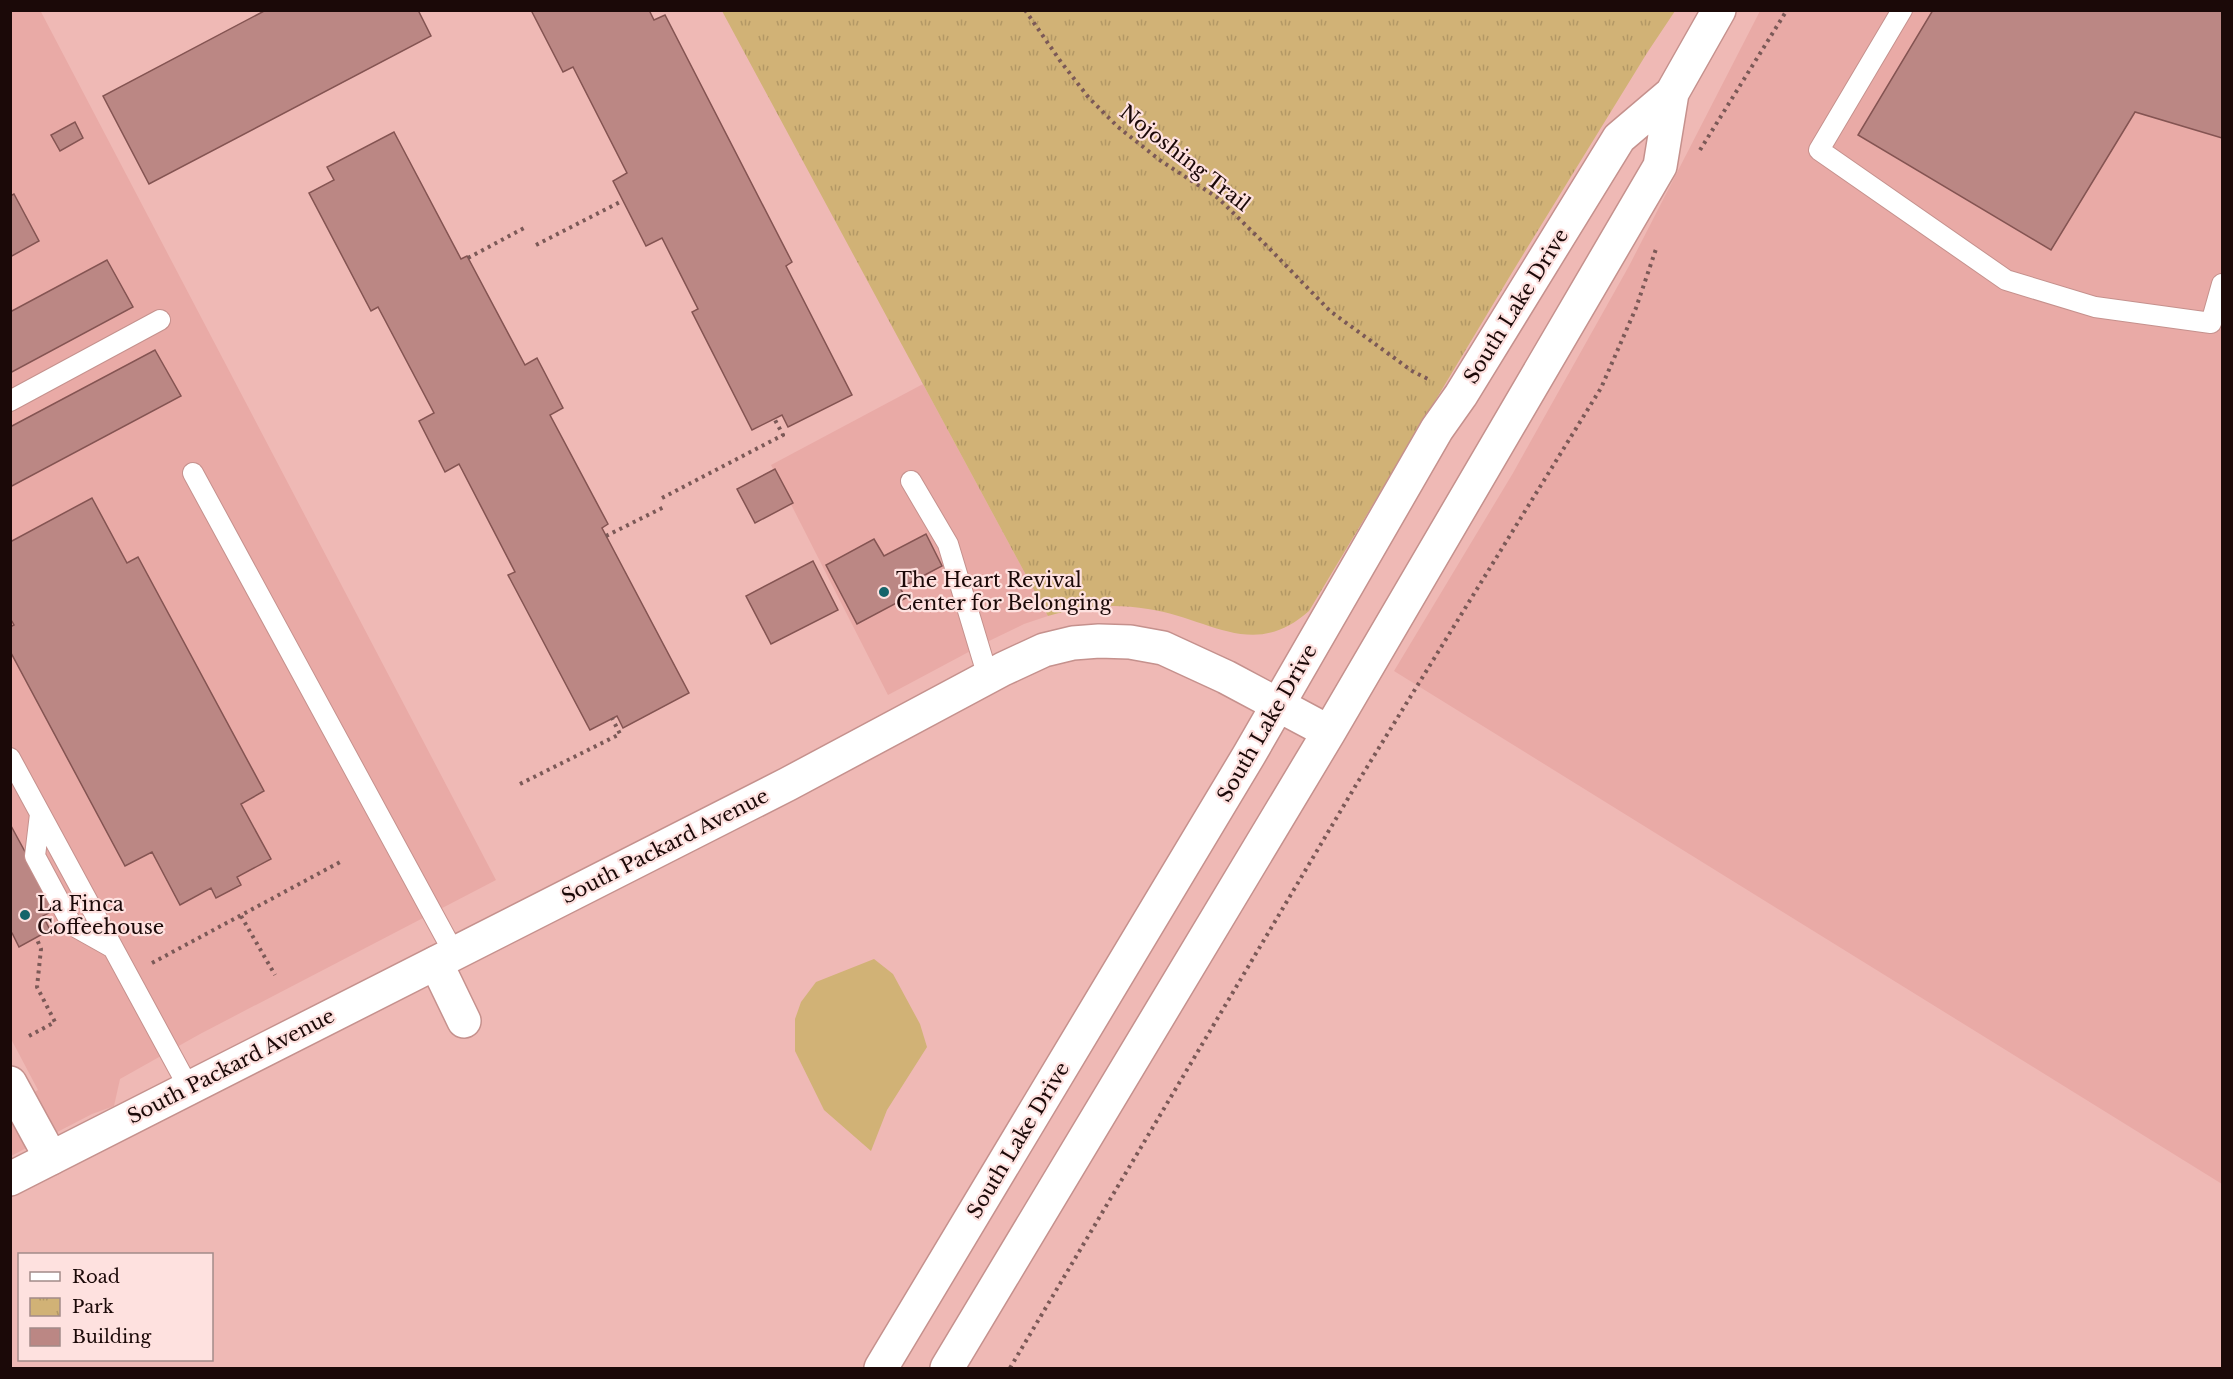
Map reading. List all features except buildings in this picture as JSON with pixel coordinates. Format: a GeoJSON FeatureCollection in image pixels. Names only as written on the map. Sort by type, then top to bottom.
{"type":"FeatureCollection","features":[{"type":"Feature","properties":{"kind":"street","name":"South Lake Drive"},"geometry":{"type":"LineString","coordinates":[[880,1368],[1277,705],[1437,429],[1619,138],[1672,93],[1719,10]]}},
{"type":"Feature","properties":{"kind":"street","name":"South Lake Drive"},"geometry":{"type":"LineString","coordinates":[[947,1368],[1329,732],[1660,166],[1672,93]]}},
{"type":"Feature","properties":{"kind":"street","name":"South Packard Avenue"},"geometry":{"type":"LineString","coordinates":[[10,1179],[788,784],[988,677],[1044,650],[1073,642],[1130,642],[1163,648],[1220,674],[1329,732]]}},
{"type":"Feature","properties":{"kind":"street"},"geometry":{"type":"LineString","coordinates":[[445,958],[464,1021]]}},
{"type":"Feature","properties":{"kind":"street"},"geometry":{"type":"LineString","coordinates":[[10,1083],[51,1158]]}},
{"type":"Feature","properties":{"kind":"lane"},"geometry":{"type":"LineString","coordinates":[[1902,10],[1819,150],[2006,280],[2095,307],[2211,323],[2223,284]]}},
{"type":"Feature","properties":{"kind":"lane"},"geometry":{"type":"LineString","coordinates":[[10,401],[160,320]]}},
{"type":"Feature","properties":{"kind":"lane"},"geometry":{"type":"LineString","coordinates":[[193,473],[445,958]]}},
{"type":"Feature","properties":{"kind":"lane"},"geometry":{"type":"LineString","coordinates":[[911,481],[948,544],[988,677]]}},
{"type":"Feature","properties":{"kind":"lane"},"geometry":{"type":"LineString","coordinates":[[10,758],[189,1088]]}},
{"type":"Feature","properties":{"kind":"path","name":"Nojoshing Trail"},"geometry":{"type":"LineString","coordinates":[[1024,10],[1075,80],[1118,127],[1161,161],[1218,198],[1330,311],[1412,371],[1461,394]]}},
{"type":"Feature","properties":{"kind":"path"},"geometry":{"type":"LineString","coordinates":[[1699,152],[1787,10]]}},
{"type":"Feature","properties":{"kind":"path"},"geometry":{"type":"LineString","coordinates":[[536,245],[622,201]]}},
{"type":"Feature","properties":{"kind":"path"},"geometry":{"type":"LineString","coordinates":[[468,258],[526,227]]}},
{"type":"Feature","properties":{"kind":"path"},"geometry":{"type":"LineString","coordinates":[[1010,1368],[1356,784],[1601,388],[1636,309],[1657,244]]}},
{"type":"Feature","properties":{"kind":"path"},"geometry":{"type":"LineString","coordinates":[[662,498],[783,435],[774,418]]}},
{"type":"Feature","properties":{"kind":"path"},"geometry":{"type":"LineString","coordinates":[[606,536],[666,506]]}},
{"type":"Feature","properties":{"kind":"path"},"geometry":{"type":"LineString","coordinates":[[520,784],[620,734],[612,718]]}},
{"type":"Feature","properties":{"kind":"path"},"geometry":{"type":"LineString","coordinates":[[128,975],[342,861]]}},
{"type":"Feature","properties":{"kind":"path"},"geometry":{"type":"LineString","coordinates":[[241,915],[275,975]]}},
{"type":"Feature","properties":{"kind":"path"},"geometry":{"type":"LineString","coordinates":[[29,1036],[55,1022],[37,987],[41,949],[36,937]]}},
{"type":"Feature","properties":{"kind":"shaded area"},"geometry":{"type":"Polygon","coordinates":[[[40,10],[496,880],[200,1034],[120,1079],[114,1106],[92,1114],[11,1156],[11,1105],[38,1090],[10,1037],[10,11],[40,10]]]}},
{"type":"Feature","properties":{"kind":"shaded area"},"geometry":{"type":"Polygon","coordinates":[[[1760,11],[2222,11],[2222,1184],[1394,671],[1513,473],[1629,266],[1760,11]]]}},
{"type":"Feature","properties":{"kind":"shaded area"},"geometry":{"type":"Polygon","coordinates":[[[923,384],[1048,616],[1024,624],[991,640],[888,695],[771,465],[923,384]]]}},
{"type":"Feature","properties":{"kind":"green space"},"geometry":{"type":"Polygon","coordinates":[[[722,11],[1675,11],[1513,271],[1309,611],[1289,626],[1269,633],[1250,635],[1135,607],[1098,606],[1048,616],[722,11]]]}},
{"type":"Feature","properties":{"kind":"green space"},"geometry":{"type":"Polygon","coordinates":[[[874,959],[893,974],[920,1024],[927,1047],[887,1110],[871,1151],[824,1110],[795,1051],[795,1019],[801,1002],[816,982],[874,959]]]}},
{"type":"Feature","properties":{"kind":"place","name":"The Heart Revival Center for Belonging"},"geometry":{"type":"Point","coordinates":[884,592]}},
{"type":"Feature","properties":{"kind":"place","name":"La Finca Coffeehouse"},"geometry":{"type":"Point","coordinates":[25,915]}}]}
